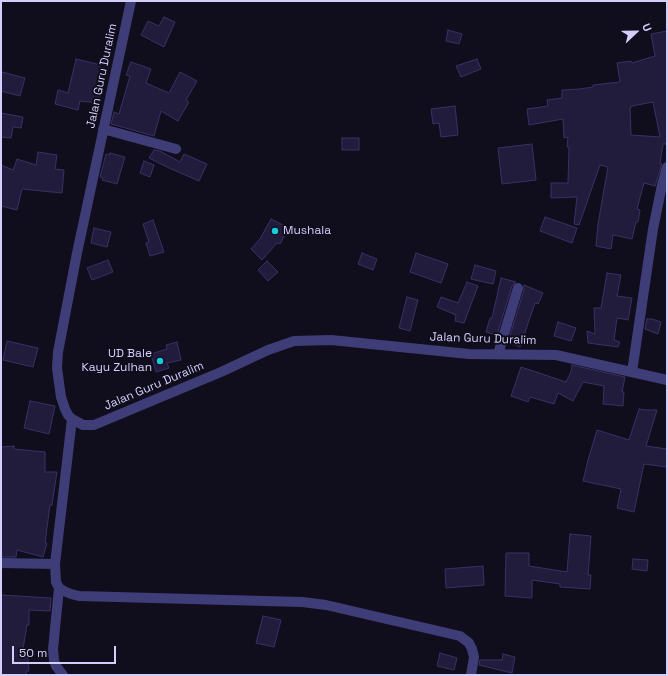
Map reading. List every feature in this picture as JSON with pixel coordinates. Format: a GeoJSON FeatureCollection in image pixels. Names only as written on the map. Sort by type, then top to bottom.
{"type":"FeatureCollection","features":[{"type":"Feature","properties":{"kind":"street","name":"Jalan Guru Duralim"},"geometry":{"type":"LineString","coordinates":[[131,1],[77,253],[58,352],[57,368],[61,397],[65,409],[72,419],[83,425],[94,425],[221,372],[268,350],[294,341],[331,340],[470,354],[556,355],[667,380]]}},
{"type":"Feature","properties":{"kind":"street"},"geometry":{"type":"LineString","coordinates":[[103,129],[176,149]]}},
{"type":"Feature","properties":{"kind":"street"},"geometry":{"type":"LineString","coordinates":[[632,372],[653,229],[667,167]]}},
{"type":"Feature","properties":{"kind":"street"},"geometry":{"type":"LineString","coordinates":[[498,354],[518,288]]}},
{"type":"Feature","properties":{"kind":"street"},"geometry":{"type":"LineString","coordinates":[[63,675],[56,666],[53,649],[59,588],[56,582],[55,564],[72,419]]}},
{"type":"Feature","properties":{"kind":"street"},"geometry":{"type":"LineString","coordinates":[[1,563],[55,564]]}},
{"type":"Feature","properties":{"kind":"street"},"geometry":{"type":"LineString","coordinates":[[59,588],[79,596],[302,602],[326,605],[460,636],[469,643],[472,649],[474,657],[472,675]]}},
{"type":"Feature","properties":{"kind":"building"},"geometry":{"type":"Polygon","coordinates":[[[164,17],[175,22],[164,47],[141,35],[148,21],[159,26],[164,17]]]}},
{"type":"Feature","properties":{"kind":"building"},"geometry":{"type":"Polygon","coordinates":[[[448,30],[462,34],[459,44],[446,41],[448,30]]]}},
{"type":"Feature","properties":{"kind":"building"},"geometry":{"type":"Polygon","coordinates":[[[667,31],[667,144],[663,144],[660,164],[662,164],[655,186],[644,183],[637,209],[640,210],[638,222],[636,222],[632,239],[613,235],[611,249],[596,246],[598,224],[608,167],[600,165],[579,225],[574,224],[577,197],[551,198],[551,183],[568,183],[569,147],[567,147],[568,137],[564,138],[563,119],[529,125],[527,109],[548,106],[547,100],[562,98],[562,90],[580,89],[593,87],[593,85],[620,82],[617,63],[631,61],[632,63],[655,56],[651,34],[667,31]],[[653,102],[630,107],[631,135],[660,137],[653,102]]]}},
{"type":"Feature","properties":{"kind":"building"},"geometry":{"type":"Polygon","coordinates":[[[76,59],[101,65],[97,81],[102,82],[99,103],[80,101],[78,110],[55,104],[58,90],[68,93],[76,59]]]}},
{"type":"Feature","properties":{"kind":"building"},"geometry":{"type":"Polygon","coordinates":[[[477,59],[481,69],[461,77],[456,66],[477,59]]]}},
{"type":"Feature","properties":{"kind":"building"},"geometry":{"type":"Polygon","coordinates":[[[131,62],[151,69],[146,83],[169,93],[180,72],[197,81],[186,100],[189,102],[178,121],[161,111],[154,136],[111,124],[114,112],[119,114],[130,76],[126,75],[131,62]]]}},
{"type":"Feature","properties":{"kind":"building"},"geometry":{"type":"Polygon","coordinates":[[[2,72],[25,78],[20,96],[1,91],[2,72]]]}},
{"type":"Feature","properties":{"kind":"building"},"geometry":{"type":"Polygon","coordinates":[[[455,106],[458,135],[441,137],[439,123],[433,124],[431,109],[455,106]]]}},
{"type":"Feature","properties":{"kind":"building"},"geometry":{"type":"Polygon","coordinates":[[[1,113],[23,117],[21,128],[13,127],[11,138],[1,137],[1,113]]]}},
{"type":"Feature","properties":{"kind":"building"},"geometry":{"type":"Polygon","coordinates":[[[342,138],[359,138],[359,150],[342,150],[342,138]]]}},
{"type":"Feature","properties":{"kind":"building"},"geometry":{"type":"Polygon","coordinates":[[[532,144],[536,180],[502,184],[498,148],[532,144]]]}},
{"type":"Feature","properties":{"kind":"building"},"geometry":{"type":"Polygon","coordinates":[[[154,150],[160,151],[180,162],[184,154],[207,164],[199,181],[149,158],[154,150]]]}},
{"type":"Feature","properties":{"kind":"building"},"geometry":{"type":"Polygon","coordinates":[[[38,152],[57,155],[55,169],[64,170],[62,193],[22,189],[17,210],[1,206],[1,165],[13,170],[17,159],[36,165],[38,152]]]}},
{"type":"Feature","properties":{"kind":"building"},"geometry":{"type":"Polygon","coordinates":[[[110,153],[125,157],[117,184],[102,180],[103,178],[100,177],[106,154],[110,155],[110,153]]]}},
{"type":"Feature","properties":{"kind":"building"},"geometry":{"type":"Polygon","coordinates":[[[144,161],[154,165],[150,177],[140,173],[144,161]]]}},
{"type":"Feature","properties":{"kind":"building"},"geometry":{"type":"Polygon","coordinates":[[[545,217],[577,228],[572,243],[540,231],[545,217]]]}},
{"type":"Feature","properties":{"kind":"building"},"geometry":{"type":"Polygon","coordinates":[[[271,219],[289,228],[280,244],[277,243],[262,260],[251,249],[260,239],[271,219]]]}},
{"type":"Feature","properties":{"kind":"building"},"geometry":{"type":"Polygon","coordinates":[[[153,220],[164,252],[150,256],[146,243],[149,242],[143,224],[153,220]]]}},
{"type":"Feature","properties":{"kind":"building"},"geometry":{"type":"Polygon","coordinates":[[[94,228],[111,232],[107,247],[91,243],[94,228]]]}},
{"type":"Feature","properties":{"kind":"building"},"geometry":{"type":"Polygon","coordinates":[[[362,253],[377,259],[373,270],[358,264],[362,253]]]}},
{"type":"Feature","properties":{"kind":"building"},"geometry":{"type":"Polygon","coordinates":[[[416,253],[448,264],[441,283],[410,272],[416,253]]]}},
{"type":"Feature","properties":{"kind":"building"},"geometry":{"type":"Polygon","coordinates":[[[108,260],[113,272],[92,280],[87,268],[108,260]]]}},
{"type":"Feature","properties":{"kind":"building"},"geometry":{"type":"Polygon","coordinates":[[[267,261],[278,272],[268,281],[258,270],[267,261]]]}},
{"type":"Feature","properties":{"kind":"building"},"geometry":{"type":"Polygon","coordinates":[[[475,265],[496,271],[493,284],[471,279],[475,265]]]}},
{"type":"Feature","properties":{"kind":"building"},"geometry":{"type":"Polygon","coordinates":[[[607,273],[621,275],[617,296],[632,298],[628,320],[617,318],[614,340],[620,342],[618,347],[588,343],[587,331],[595,334],[594,308],[601,308],[607,273]]]}},
{"type":"Feature","properties":{"kind":"building"},"geometry":{"type":"Polygon","coordinates":[[[501,278],[516,282],[512,286],[497,335],[486,332],[490,318],[492,318],[501,278]]]}},
{"type":"Feature","properties":{"kind":"building"},"geometry":{"type":"Polygon","coordinates":[[[467,282],[478,286],[464,323],[455,321],[456,315],[437,307],[441,297],[458,303],[467,282]]]}},
{"type":"Feature","properties":{"kind":"building"},"geometry":{"type":"Polygon","coordinates":[[[524,285],[543,293],[538,304],[535,303],[520,347],[508,342],[524,290],[524,285]]]}},
{"type":"Feature","properties":{"kind":"building"},"geometry":{"type":"Polygon","coordinates":[[[407,297],[418,300],[410,331],[399,328],[407,297]]]}},
{"type":"Feature","properties":{"kind":"building"},"geometry":{"type":"Polygon","coordinates":[[[647,319],[661,322],[658,334],[645,329],[647,319]]]}},
{"type":"Feature","properties":{"kind":"building"},"geometry":{"type":"Polygon","coordinates":[[[558,322],[576,328],[571,341],[554,336],[558,322]]]}},
{"type":"Feature","properties":{"kind":"building"},"geometry":{"type":"Polygon","coordinates":[[[7,341],[38,348],[33,367],[3,360],[7,341]]]}},
{"type":"Feature","properties":{"kind":"building"},"geometry":{"type":"Polygon","coordinates":[[[177,342],[181,360],[167,363],[169,368],[156,372],[151,354],[167,349],[166,345],[177,342]]]}},
{"type":"Feature","properties":{"kind":"building"},"geometry":{"type":"Polygon","coordinates":[[[572,365],[625,377],[622,392],[624,392],[623,406],[603,404],[604,386],[583,382],[573,401],[558,393],[554,404],[530,397],[528,402],[511,396],[521,367],[566,382],[571,372],[572,365]]]}},
{"type":"Feature","properties":{"kind":"building"},"geometry":{"type":"Polygon","coordinates":[[[30,401],[55,406],[49,434],[24,428],[30,401]]]}},
{"type":"Feature","properties":{"kind":"building"},"geometry":{"type":"Polygon","coordinates":[[[639,409],[657,410],[646,446],[667,449],[667,467],[644,464],[634,512],[617,508],[621,489],[583,481],[597,430],[629,440],[639,409]]]}},
{"type":"Feature","properties":{"kind":"building"},"geometry":{"type":"Polygon","coordinates":[[[14,446],[14,449],[45,452],[45,472],[57,472],[52,505],[50,505],[45,543],[47,543],[43,557],[17,550],[16,557],[1,557],[1,447],[14,446]]]}},
{"type":"Feature","properties":{"kind":"building"},"geometry":{"type":"Polygon","coordinates":[[[570,534],[591,536],[588,575],[591,575],[590,589],[560,587],[560,584],[532,580],[532,598],[505,596],[506,553],[529,553],[529,566],[567,572],[570,534]]]}},
{"type":"Feature","properties":{"kind":"building"},"geometry":{"type":"Polygon","coordinates":[[[633,559],[648,560],[647,571],[632,569],[633,559]]]}},
{"type":"Feature","properties":{"kind":"building"},"geometry":{"type":"Polygon","coordinates":[[[483,566],[484,585],[446,588],[445,569],[483,566]]]}},
{"type":"Feature","properties":{"kind":"building"},"geometry":{"type":"Polygon","coordinates":[[[1,595],[51,598],[50,611],[29,610],[29,625],[27,625],[23,649],[27,650],[29,671],[26,671],[26,675],[1,675],[1,595]]]}},
{"type":"Feature","properties":{"kind":"building"},"geometry":{"type":"Polygon","coordinates":[[[263,616],[281,620],[274,647],[256,643],[263,616]]]}},
{"type":"Feature","properties":{"kind":"building"},"geometry":{"type":"Polygon","coordinates":[[[440,653],[457,658],[454,670],[437,666],[440,653]]]}},
{"type":"Feature","properties":{"kind":"building"},"geometry":{"type":"Polygon","coordinates":[[[503,654],[515,657],[512,673],[479,665],[480,660],[502,660],[503,654]]]}},
{"type":"Feature","properties":{"kind":"place","name":"Mushala"},"geometry":{"type":"Point","coordinates":[275,231]}},
{"type":"Feature","properties":{"kind":"place","name":"UD Bale Kayu Zulhan"},"geometry":{"type":"Point","coordinates":[160,361]}}]}
